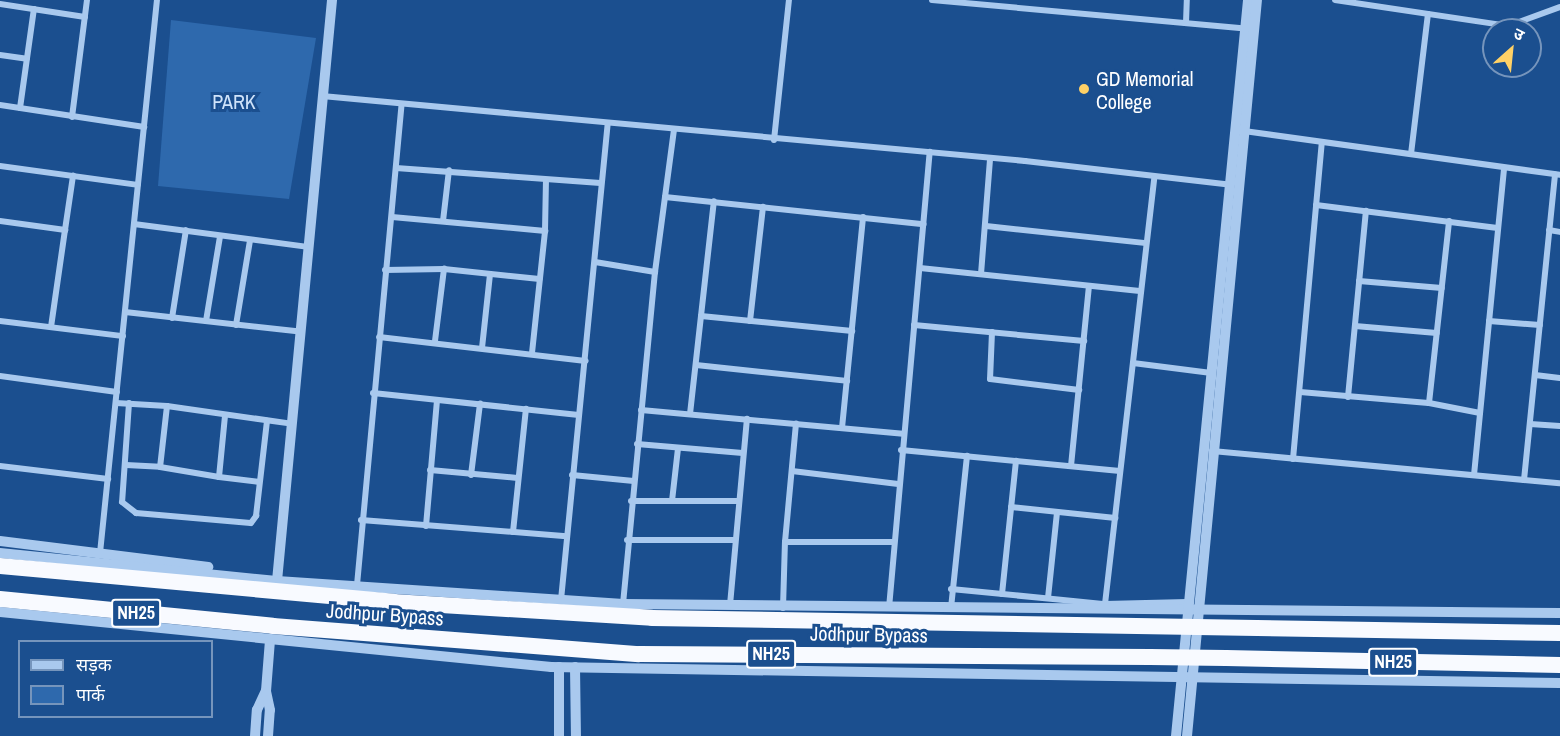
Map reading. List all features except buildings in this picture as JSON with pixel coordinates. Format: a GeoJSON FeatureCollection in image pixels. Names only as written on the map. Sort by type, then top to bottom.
{"type":"FeatureCollection","features":[{"type":"Feature","properties":{"kind":"highway"},"geometry":{"type":"LineString","coordinates":[[0,566],[393,602],[652,618],[1560,633]]}},
{"type":"Feature","properties":{"kind":"highway","name":"Jodhpur Bypass"},"geometry":{"type":"LineString","coordinates":[[0,599],[392,637],[639,654],[1194,657],[1560,665]]}},
{"type":"Feature","properties":{"kind":"street"},"geometry":{"type":"LineString","coordinates":[[72,117],[87,0]]}},
{"type":"Feature","properties":{"kind":"street"},"geometry":{"type":"LineString","coordinates":[[100,553],[157,0]]}},
{"type":"Feature","properties":{"kind":"street"},"geometry":{"type":"LineString","coordinates":[[278,578],[302,332],[321,96],[332,0]]}},
{"type":"Feature","properties":{"kind":"street"},"geometry":{"type":"LineString","coordinates":[[774,140],[789,0]]}},
{"type":"Feature","properties":{"kind":"street"},"geometry":{"type":"LineString","coordinates":[[932,0],[990,3],[1249,29]]}},
{"type":"Feature","properties":{"kind":"street"},"geometry":{"type":"LineString","coordinates":[[1186,23],[1187,0]]}},
{"type":"Feature","properties":{"kind":"street"},"geometry":{"type":"LineString","coordinates":[[1176,736],[1199,609],[1249,29],[1248,0]]}},
{"type":"Feature","properties":{"kind":"street"},"geometry":{"type":"LineString","coordinates":[[1249,29],[1257,0]]}},
{"type":"Feature","properties":{"kind":"street"},"geometry":{"type":"LineString","coordinates":[[1335,0],[1508,26],[1560,7]]}},
{"type":"Feature","properties":{"kind":"street"},"geometry":{"type":"LineString","coordinates":[[1400,10],[1402,0]]}},
{"type":"Feature","properties":{"kind":"street"},"geometry":{"type":"LineString","coordinates":[[0,4],[85,17]]}},
{"type":"Feature","properties":{"kind":"street"},"geometry":{"type":"LineString","coordinates":[[20,108],[34,9]]}},
{"type":"Feature","properties":{"kind":"street"},"geometry":{"type":"LineString","coordinates":[[1411,154],[1428,14]]}},
{"type":"Feature","properties":{"kind":"street"},"geometry":{"type":"LineString","coordinates":[[0,55],[27,59]]}},
{"type":"Feature","properties":{"kind":"street"},"geometry":{"type":"LineString","coordinates":[[321,96],[774,140],[930,152],[1234,185]]}},
{"type":"Feature","properties":{"kind":"street"},"geometry":{"type":"LineString","coordinates":[[357,585],[361,520],[402,104]]}},
{"type":"Feature","properties":{"kind":"street"},"geometry":{"type":"LineString","coordinates":[[0,105],[144,127]]}},
{"type":"Feature","properties":{"kind":"street"},"geometry":{"type":"LineString","coordinates":[[561,600],[586,361],[600,183],[608,124]]}},
{"type":"Feature","properties":{"kind":"street"},"geometry":{"type":"LineString","coordinates":[[623,604],[627,540],[655,272],[674,130]]}},
{"type":"Feature","properties":{"kind":"street"},"geometry":{"type":"LineString","coordinates":[[1239,130],[1558,175],[1550,230],[1524,480]]}},
{"type":"Feature","properties":{"kind":"street"},"geometry":{"type":"LineString","coordinates":[[1293,459],[1322,142]]}},
{"type":"Feature","properties":{"kind":"street"},"geometry":{"type":"LineString","coordinates":[[889,608],[892,542],[930,152]]}},
{"type":"Feature","properties":{"kind":"street"},"geometry":{"type":"LineString","coordinates":[[981,274],[990,159]]}},
{"type":"Feature","properties":{"kind":"street"},"geometry":{"type":"LineString","coordinates":[[0,166],[138,185]]}},
{"type":"Feature","properties":{"kind":"street"},"geometry":{"type":"LineString","coordinates":[[396,168],[449,170],[600,183]]}},
{"type":"Feature","properties":{"kind":"street"},"geometry":{"type":"LineString","coordinates":[[1474,475],[1504,168]]}},
{"type":"Feature","properties":{"kind":"street"},"geometry":{"type":"LineString","coordinates":[[443,221],[449,170]]}},
{"type":"Feature","properties":{"kind":"street"},"geometry":{"type":"LineString","coordinates":[[51,327],[72,176]]}},
{"type":"Feature","properties":{"kind":"street"},"geometry":{"type":"LineString","coordinates":[[1105,604],[1154,178]]}},
{"type":"Feature","properties":{"kind":"street"},"geometry":{"type":"LineString","coordinates":[[531,353],[545,231],[546,180]]}},
{"type":"Feature","properties":{"kind":"street"},"geometry":{"type":"LineString","coordinates":[[1187,736],[1187,605],[1210,373],[1234,185]]}},
{"type":"Feature","properties":{"kind":"street"},"geometry":{"type":"LineString","coordinates":[[665,197],[924,224]]}},
{"type":"Feature","properties":{"kind":"street"},"geometry":{"type":"LineString","coordinates":[[690,414],[714,201]]}},
{"type":"Feature","properties":{"kind":"street"},"geometry":{"type":"LineString","coordinates":[[1316,205],[1498,228]]}},
{"type":"Feature","properties":{"kind":"street"},"geometry":{"type":"LineString","coordinates":[[750,321],[764,207]]}},
{"type":"Feature","properties":{"kind":"street"},"geometry":{"type":"LineString","coordinates":[[1348,397],[1366,211]]}},
{"type":"Feature","properties":{"kind":"street"},"geometry":{"type":"LineString","coordinates":[[392,217],[545,231]]}},
{"type":"Feature","properties":{"kind":"street"},"geometry":{"type":"LineString","coordinates":[[842,428],[863,217]]}},
{"type":"Feature","properties":{"kind":"street"},"geometry":{"type":"LineString","coordinates":[[0,221],[65,230]]}},
{"type":"Feature","properties":{"kind":"street"},"geometry":{"type":"LineString","coordinates":[[1429,403],[1449,221]]}},
{"type":"Feature","properties":{"kind":"street"},"geometry":{"type":"LineString","coordinates":[[134,224],[309,247]]}},
{"type":"Feature","properties":{"kind":"street"},"geometry":{"type":"LineString","coordinates":[[986,226],[1146,243]]}},
{"type":"Feature","properties":{"kind":"street"},"geometry":{"type":"LineString","coordinates":[[172,318],[186,230]]}},
{"type":"Feature","properties":{"kind":"street"},"geometry":{"type":"LineString","coordinates":[[1550,230],[1560,232]]}},
{"type":"Feature","properties":{"kind":"street"},"geometry":{"type":"LineString","coordinates":[[206,321],[220,236]]}},
{"type":"Feature","properties":{"kind":"street"},"geometry":{"type":"LineString","coordinates":[[236,324],[250,240]]}},
{"type":"Feature","properties":{"kind":"street"},"geometry":{"type":"LineString","coordinates":[[595,262],[655,272]]}},
{"type":"Feature","properties":{"kind":"street"},"geometry":{"type":"LineString","coordinates":[[920,268],[1140,291]]}},
{"type":"Feature","properties":{"kind":"street"},"geometry":{"type":"LineString","coordinates":[[386,270],[444,269],[539,279]]}},
{"type":"Feature","properties":{"kind":"street"},"geometry":{"type":"LineString","coordinates":[[435,341],[444,269]]}},
{"type":"Feature","properties":{"kind":"street"},"geometry":{"type":"LineString","coordinates":[[483,348],[490,274]]}},
{"type":"Feature","properties":{"kind":"street"},"geometry":{"type":"LineString","coordinates":[[1359,281],[1442,288]]}},
{"type":"Feature","properties":{"kind":"street"},"geometry":{"type":"LineString","coordinates":[[1071,466],[1089,286]]}},
{"type":"Feature","properties":{"kind":"street"},"geometry":{"type":"LineString","coordinates":[[125,312],[302,332]]}},
{"type":"Feature","properties":{"kind":"street"},"geometry":{"type":"LineString","coordinates":[[701,316],[852,331]]}},
{"type":"Feature","properties":{"kind":"street"},"geometry":{"type":"LineString","coordinates":[[0,321],[123,336]]}},
{"type":"Feature","properties":{"kind":"street"},"geometry":{"type":"LineString","coordinates":[[1489,321],[1540,325]]}},
{"type":"Feature","properties":{"kind":"street"},"geometry":{"type":"LineString","coordinates":[[914,325],[1084,341]]}},
{"type":"Feature","properties":{"kind":"street"},"geometry":{"type":"LineString","coordinates":[[1355,326],[1437,333]]}},
{"type":"Feature","properties":{"kind":"street"},"geometry":{"type":"LineString","coordinates":[[992,332],[990,379],[1079,390]]}},
{"type":"Feature","properties":{"kind":"street"},"geometry":{"type":"LineString","coordinates":[[379,337],[435,341],[586,361]]}},
{"type":"Feature","properties":{"kind":"street"},"geometry":{"type":"LineString","coordinates":[[1133,363],[1210,373]]}},
{"type":"Feature","properties":{"kind":"street"},"geometry":{"type":"LineString","coordinates":[[696,365],[847,381]]}},
{"type":"Feature","properties":{"kind":"street"},"geometry":{"type":"LineString","coordinates":[[1535,375],[1560,378]]}},
{"type":"Feature","properties":{"kind":"street"},"geometry":{"type":"LineString","coordinates":[[0,376],[117,392]]}},
{"type":"Feature","properties":{"kind":"street"},"geometry":{"type":"LineString","coordinates":[[373,393],[579,415]]}},
{"type":"Feature","properties":{"kind":"street"},"geometry":{"type":"LineString","coordinates":[[1300,393],[1429,403],[1480,413]]}},
{"type":"Feature","properties":{"kind":"street"},"geometry":{"type":"LineString","coordinates":[[426,526],[437,400]]}},
{"type":"Feature","properties":{"kind":"street"},"geometry":{"type":"LineString","coordinates":[[116,403],[167,406],[293,424]]}},
{"type":"Feature","properties":{"kind":"street"},"geometry":{"type":"LineString","coordinates":[[129,403],[122,502],[136,513],[251,523],[256,516],[258,482],[267,421]]}},
{"type":"Feature","properties":{"kind":"street"},"geometry":{"type":"LineString","coordinates":[[471,474],[480,404]]}},
{"type":"Feature","properties":{"kind":"street"},"geometry":{"type":"LineString","coordinates":[[160,467],[167,406]]}},
{"type":"Feature","properties":{"kind":"street"},"geometry":{"type":"LineString","coordinates":[[513,532],[526,409]]}},
{"type":"Feature","properties":{"kind":"street"},"geometry":{"type":"LineString","coordinates":[[641,410],[903,434]]}},
{"type":"Feature","properties":{"kind":"street"},"geometry":{"type":"LineString","coordinates":[[219,477],[225,416]]}},
{"type":"Feature","properties":{"kind":"street"},"geometry":{"type":"LineString","coordinates":[[730,605],[734,540],[747,419]]}},
{"type":"Feature","properties":{"kind":"street"},"geometry":{"type":"LineString","coordinates":[[1530,423],[1560,426]]}},
{"type":"Feature","properties":{"kind":"street"},"geometry":{"type":"LineString","coordinates":[[783,608],[785,542],[796,424]]}},
{"type":"Feature","properties":{"kind":"street"},"geometry":{"type":"LineString","coordinates":[[637,444],[743,453]]}},
{"type":"Feature","properties":{"kind":"street"},"geometry":{"type":"LineString","coordinates":[[672,501],[678,448]]}},
{"type":"Feature","properties":{"kind":"street"},"geometry":{"type":"LineString","coordinates":[[902,450],[1120,471]]}},
{"type":"Feature","properties":{"kind":"street"},"geometry":{"type":"LineString","coordinates":[[1212,451],[1560,483]]}},
{"type":"Feature","properties":{"kind":"street"},"geometry":{"type":"LineString","coordinates":[[951,608],[951,589],[967,456]]}},
{"type":"Feature","properties":{"kind":"street"},"geometry":{"type":"LineString","coordinates":[[1002,594],[1016,461]]}},
{"type":"Feature","properties":{"kind":"street"},"geometry":{"type":"LineString","coordinates":[[126,465],[160,467],[258,482]]}},
{"type":"Feature","properties":{"kind":"street"},"geometry":{"type":"LineString","coordinates":[[0,466],[108,479]]}},
{"type":"Feature","properties":{"kind":"street"},"geometry":{"type":"LineString","coordinates":[[430,470],[518,478]]}},
{"type":"Feature","properties":{"kind":"street"},"geometry":{"type":"LineString","coordinates":[[792,471],[898,484]]}},
{"type":"Feature","properties":{"kind":"street"},"geometry":{"type":"LineString","coordinates":[[573,476],[633,481]]}},
{"type":"Feature","properties":{"kind":"street"},"geometry":{"type":"LineString","coordinates":[[631,501],[738,501]]}},
{"type":"Feature","properties":{"kind":"street"},"geometry":{"type":"LineString","coordinates":[[1011,507],[1115,518]]}},
{"type":"Feature","properties":{"kind":"street"},"geometry":{"type":"LineString","coordinates":[[1048,598],[1057,512]]}},
{"type":"Feature","properties":{"kind":"street"},"geometry":{"type":"LineString","coordinates":[[361,520],[566,536]]}},
{"type":"Feature","properties":{"kind":"street"},"geometry":{"type":"LineString","coordinates":[[627,540],[734,540]]}},
{"type":"Feature","properties":{"kind":"street"},"geometry":{"type":"LineString","coordinates":[[0,541],[278,578]]}},
{"type":"Feature","properties":{"kind":"street"},"geometry":{"type":"LineString","coordinates":[[785,542],[892,542]]}},
{"type":"Feature","properties":{"kind":"street"},"geometry":{"type":"LineString","coordinates":[[0,553],[357,585],[623,604],[783,608],[1187,605]]}},
{"type":"Feature","properties":{"kind":"street"},"geometry":{"type":"LineString","coordinates":[[951,589],[1105,604],[1187,605],[1199,609],[1560,613]]}},
{"type":"Feature","properties":{"kind":"street"},"geometry":{"type":"LineString","coordinates":[[0,612],[575,668],[1560,683]]}},
{"type":"Feature","properties":{"kind":"street"},"geometry":{"type":"LineString","coordinates":[[268,736],[270,710],[266,691],[270,640]]}},
{"type":"Feature","properties":{"kind":"street"},"geometry":{"type":"LineString","coordinates":[[559,667],[560,736]]}},
{"type":"Feature","properties":{"kind":"street"},"geometry":{"type":"LineString","coordinates":[[575,668],[576,736]]}},
{"type":"Feature","properties":{"kind":"street"},"geometry":{"type":"LineString","coordinates":[[255,736],[257,710],[266,691]]}},
{"type":"Feature","properties":{"kind":"green space","name":"PARK"},"geometry":{"type":"Polygon","coordinates":[[[171,20],[316,38],[289,199],[158,186],[171,20]]]}},
{"type":"Feature","properties":{"kind":"place","name":"GD Memorial College"},"geometry":{"type":"Point","coordinates":[1084,89]}}]}
